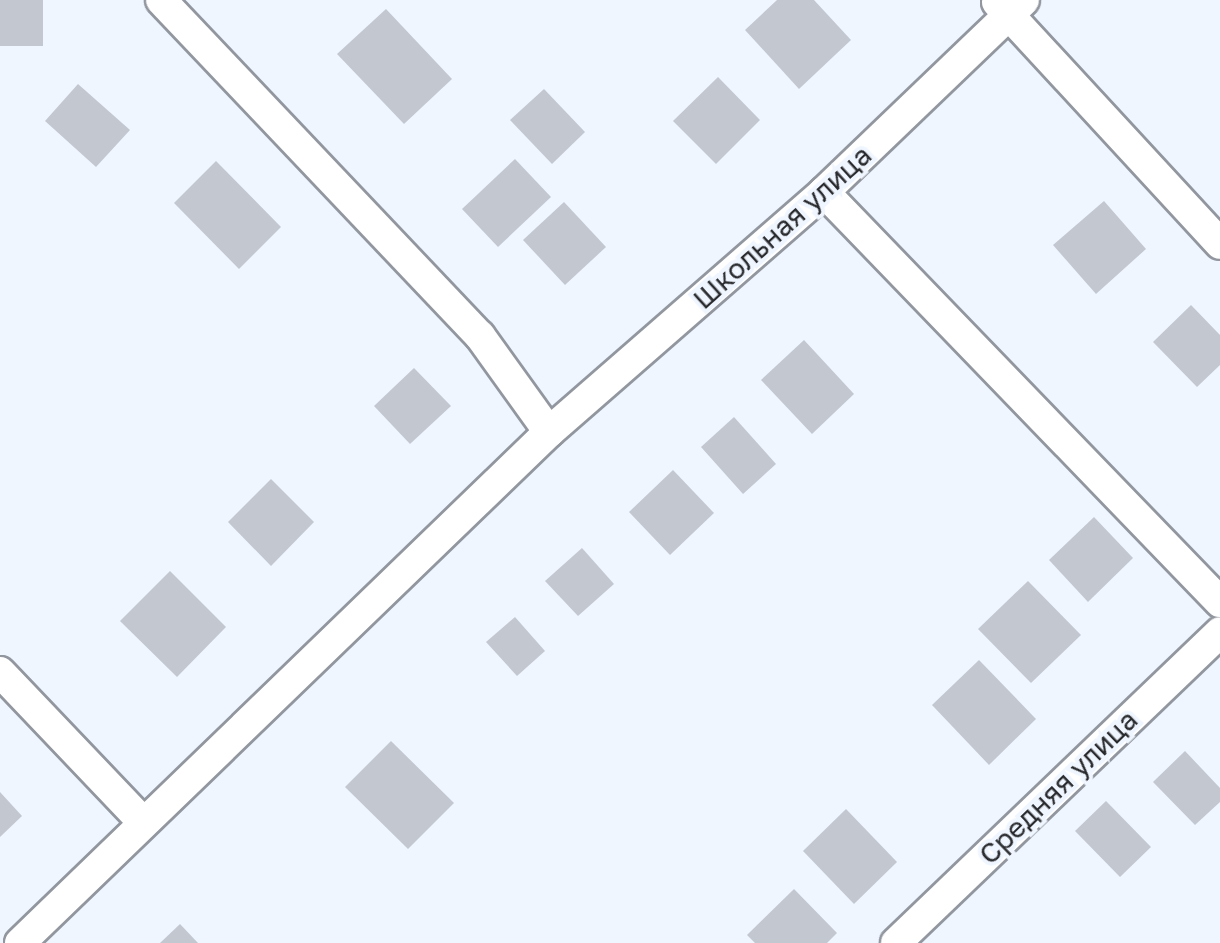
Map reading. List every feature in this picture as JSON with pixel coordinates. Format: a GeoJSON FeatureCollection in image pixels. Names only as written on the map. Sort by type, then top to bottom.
{"type":"FeatureCollection","features":[{"type":"Feature","properties":{"kind":"street"},"geometry":{"type":"LineString","coordinates":[[161,0],[480,336],[549,432]]}},
{"type":"Feature","properties":{"kind":"street"},"geometry":{"type":"LineString","coordinates":[[1009,5],[1220,244]]}},
{"type":"Feature","properties":{"kind":"street","name":"Школьная улица"},"geometry":{"type":"LineString","coordinates":[[20,943],[142,820],[549,432],[824,192],[1009,5]]}},
{"type":"Feature","properties":{"kind":"street"},"geometry":{"type":"LineString","coordinates":[[824,192],[1220,602]]}},
{"type":"Feature","properties":{"kind":"street","name":"Средняя улица"},"geometry":{"type":"LineString","coordinates":[[896,943],[1220,632]]}},
{"type":"Feature","properties":{"kind":"street"},"geometry":{"type":"LineString","coordinates":[[0,672],[142,820]]}},
{"type":"Feature","properties":{"kind":"building"},"geometry":{"type":"Polygon","coordinates":[[[0,0],[43,0],[43,46],[0,46],[0,0]]]}},
{"type":"Feature","properties":{"kind":"building"},"geometry":{"type":"Polygon","coordinates":[[[777,0],[814,0],[851,40],[799,89],[745,30],[777,0]]]}},
{"type":"Feature","properties":{"kind":"building"},"geometry":{"type":"Polygon","coordinates":[[[386,9],[452,79],[404,124],[337,54],[386,9]]]}},
{"type":"Feature","properties":{"kind":"building"},"geometry":{"type":"Polygon","coordinates":[[[718,77],[760,120],[716,164],[673,121],[718,77]]]}},
{"type":"Feature","properties":{"kind":"building"},"geometry":{"type":"Polygon","coordinates":[[[78,84],[130,130],[96,167],[45,121],[78,84]]]}},
{"type":"Feature","properties":{"kind":"building"},"geometry":{"type":"Polygon","coordinates":[[[544,89],[585,132],[552,164],[510,120],[544,89]]]}},
{"type":"Feature","properties":{"kind":"building"},"geometry":{"type":"Polygon","coordinates":[[[515,159],[551,197],[498,247],[462,209],[515,159]]]}},
{"type":"Feature","properties":{"kind":"building"},"geometry":{"type":"Polygon","coordinates":[[[216,161],[281,227],[239,269],[174,203],[216,161]]]}},
{"type":"Feature","properties":{"kind":"building"},"geometry":{"type":"Polygon","coordinates":[[[1104,201],[1146,249],[1096,294],[1053,245],[1104,201]]]}},
{"type":"Feature","properties":{"kind":"building"},"geometry":{"type":"Polygon","coordinates":[[[564,202],[606,247],[565,285],[523,240],[564,202]]]}},
{"type":"Feature","properties":{"kind":"building"},"geometry":{"type":"Polygon","coordinates":[[[1191,305],[1220,335],[1220,365],[1197,387],[1153,342],[1191,305]]]}},
{"type":"Feature","properties":{"kind":"building"},"geometry":{"type":"Polygon","coordinates":[[[804,340],[854,394],[812,434],[761,380],[804,340]]]}},
{"type":"Feature","properties":{"kind":"building"},"geometry":{"type":"Polygon","coordinates":[[[414,368],[451,406],[410,444],[374,406],[414,368]]]}},
{"type":"Feature","properties":{"kind":"building"},"geometry":{"type":"Polygon","coordinates":[[[734,417],[776,464],[743,494],[701,447],[734,417]]]}},
{"type":"Feature","properties":{"kind":"building"},"geometry":{"type":"Polygon","coordinates":[[[673,470],[714,513],[670,555],[629,512],[673,470]]]}},
{"type":"Feature","properties":{"kind":"building"},"geometry":{"type":"Polygon","coordinates":[[[271,479],[314,522],[271,566],[228,522],[271,479]]]}},
{"type":"Feature","properties":{"kind":"building"},"geometry":{"type":"Polygon","coordinates":[[[1094,517],[1133,558],[1088,602],[1049,560],[1094,517]]]}},
{"type":"Feature","properties":{"kind":"building"},"geometry":{"type":"Polygon","coordinates":[[[582,548],[614,584],[578,616],[545,581],[582,548]]]}},
{"type":"Feature","properties":{"kind":"building"},"geometry":{"type":"Polygon","coordinates":[[[170,571],[226,627],[177,677],[120,621],[170,571]]]}},
{"type":"Feature","properties":{"kind":"building"},"geometry":{"type":"Polygon","coordinates":[[[1028,581],[1081,635],[1031,683],[978,629],[1028,581]]]}},
{"type":"Feature","properties":{"kind":"building"},"geometry":{"type":"Polygon","coordinates":[[[515,617],[545,651],[517,676],[486,642],[515,617]]]}},
{"type":"Feature","properties":{"kind":"building"},"geometry":{"type":"Polygon","coordinates":[[[979,660],[1036,719],[989,765],[932,705],[979,660]]]}},
{"type":"Feature","properties":{"kind":"building"},"geometry":{"type":"Polygon","coordinates":[[[391,741],[454,803],[408,849],[345,787],[391,741]]]}},
{"type":"Feature","properties":{"kind":"building"},"geometry":{"type":"Polygon","coordinates":[[[1185,751],[1220,788],[1220,802],[1195,825],[1153,782],[1185,751]]]}},
{"type":"Feature","properties":{"kind":"building"},"geometry":{"type":"Polygon","coordinates":[[[0,792],[22,816],[0,837],[0,792]]]}},
{"type":"Feature","properties":{"kind":"building"},"geometry":{"type":"Polygon","coordinates":[[[1106,801],[1151,847],[1120,877],[1075,831],[1106,801]]]}},
{"type":"Feature","properties":{"kind":"building"},"geometry":{"type":"Polygon","coordinates":[[[846,809],[897,862],[854,904],[803,851],[846,809]]]}},
{"type":"Feature","properties":{"kind":"building"},"geometry":{"type":"Polygon","coordinates":[[[794,889],[837,933],[827,943],[755,943],[747,935],[794,889]]]}},
{"type":"Feature","properties":{"kind":"building"},"geometry":{"type":"Polygon","coordinates":[[[180,924],[198,943],[160,943],[180,924]]]}}]}
